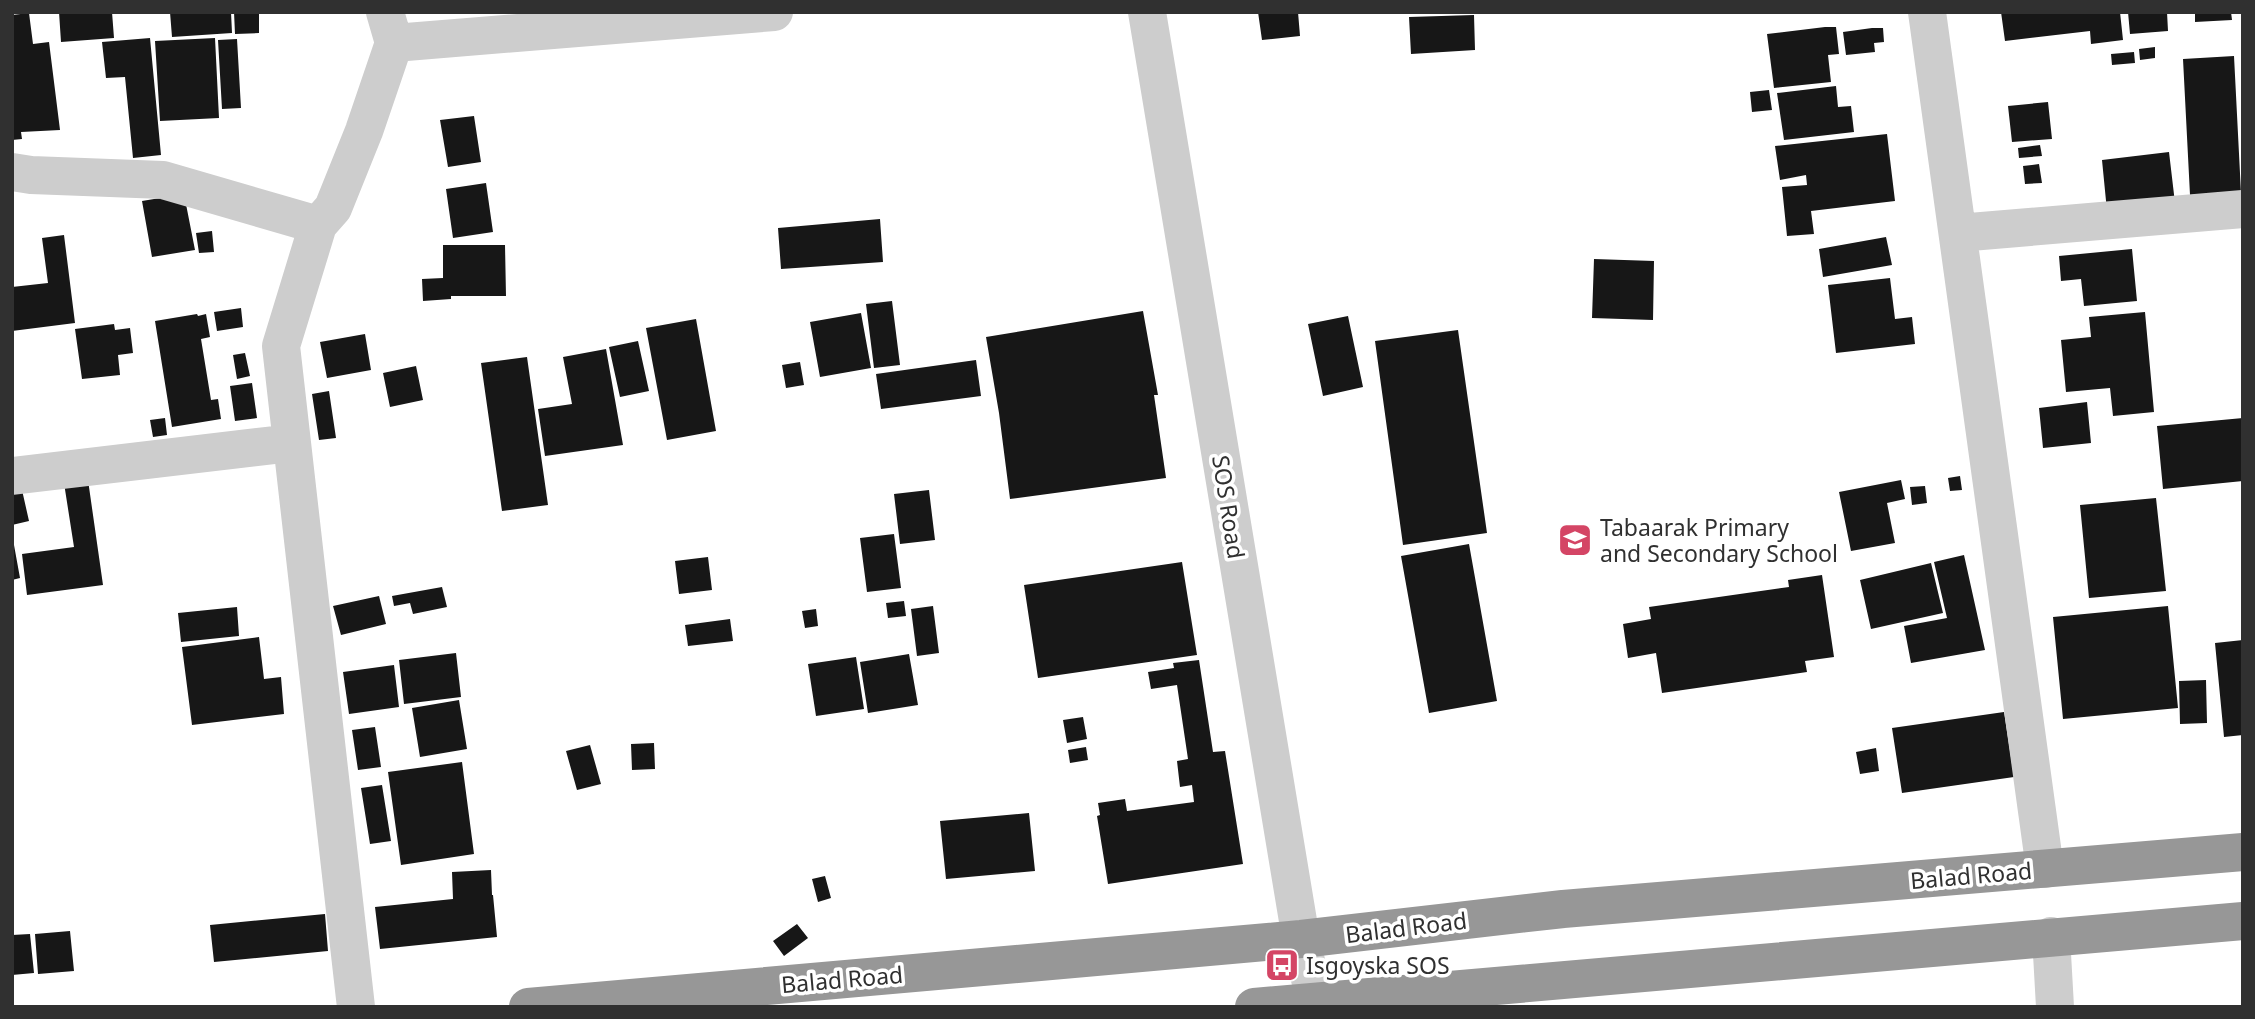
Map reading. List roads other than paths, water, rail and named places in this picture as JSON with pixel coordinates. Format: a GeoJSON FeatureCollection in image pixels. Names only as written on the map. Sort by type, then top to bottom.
{"type":"FeatureCollection","features":[{"type":"Feature","properties":{"kind":"highway","name":"Balad Road"},"geometry":{"type":"LineString","coordinates":[[528,1007],[1301,939],[1563,909],[2243,852]]}},
{"type":"Feature","properties":{"kind":"highway"},"geometry":{"type":"LineString","coordinates":[[1254,1007],[1315,1001],[1496,995],[2051,936],[2243,920]]}},
{"type":"Feature","properties":{"kind":"street"},"geometry":{"type":"LineString","coordinates":[[356,1007],[281,346],[318,225],[333,208],[364,131],[390,28],[774,12]]}},
{"type":"Feature","properties":{"kind":"street","name":"SOS Road"},"geometry":{"type":"LineString","coordinates":[[1147,12],[1301,939],[1315,1001]]}},
{"type":"Feature","properties":{"kind":"street"},"geometry":{"type":"LineString","coordinates":[[1927,12],[2045,869]]}},
{"type":"Feature","properties":{"kind":"street"},"geometry":{"type":"LineString","coordinates":[[12,172],[163,180],[318,225]]}},
{"type":"Feature","properties":{"kind":"street"},"geometry":{"type":"LineString","coordinates":[[1958,233],[2243,209]]}},
{"type":"Feature","properties":{"kind":"street"},"geometry":{"type":"LineString","coordinates":[[12,476],[292,443]]}},
{"type":"Feature","properties":{"kind":"street"},"geometry":{"type":"LineString","coordinates":[[2051,936],[2055,1007]]}},
{"type":"Feature","properties":{"kind":"place","name":"Tabaarak Primary and Secondary School"},"geometry":{"type":"Point","coordinates":[1575,540]}},
{"type":"Feature","properties":{"kind":"place","name":"Isgoyska SOS"},"geometry":{"type":"Point","coordinates":[1282,965]}}]}
